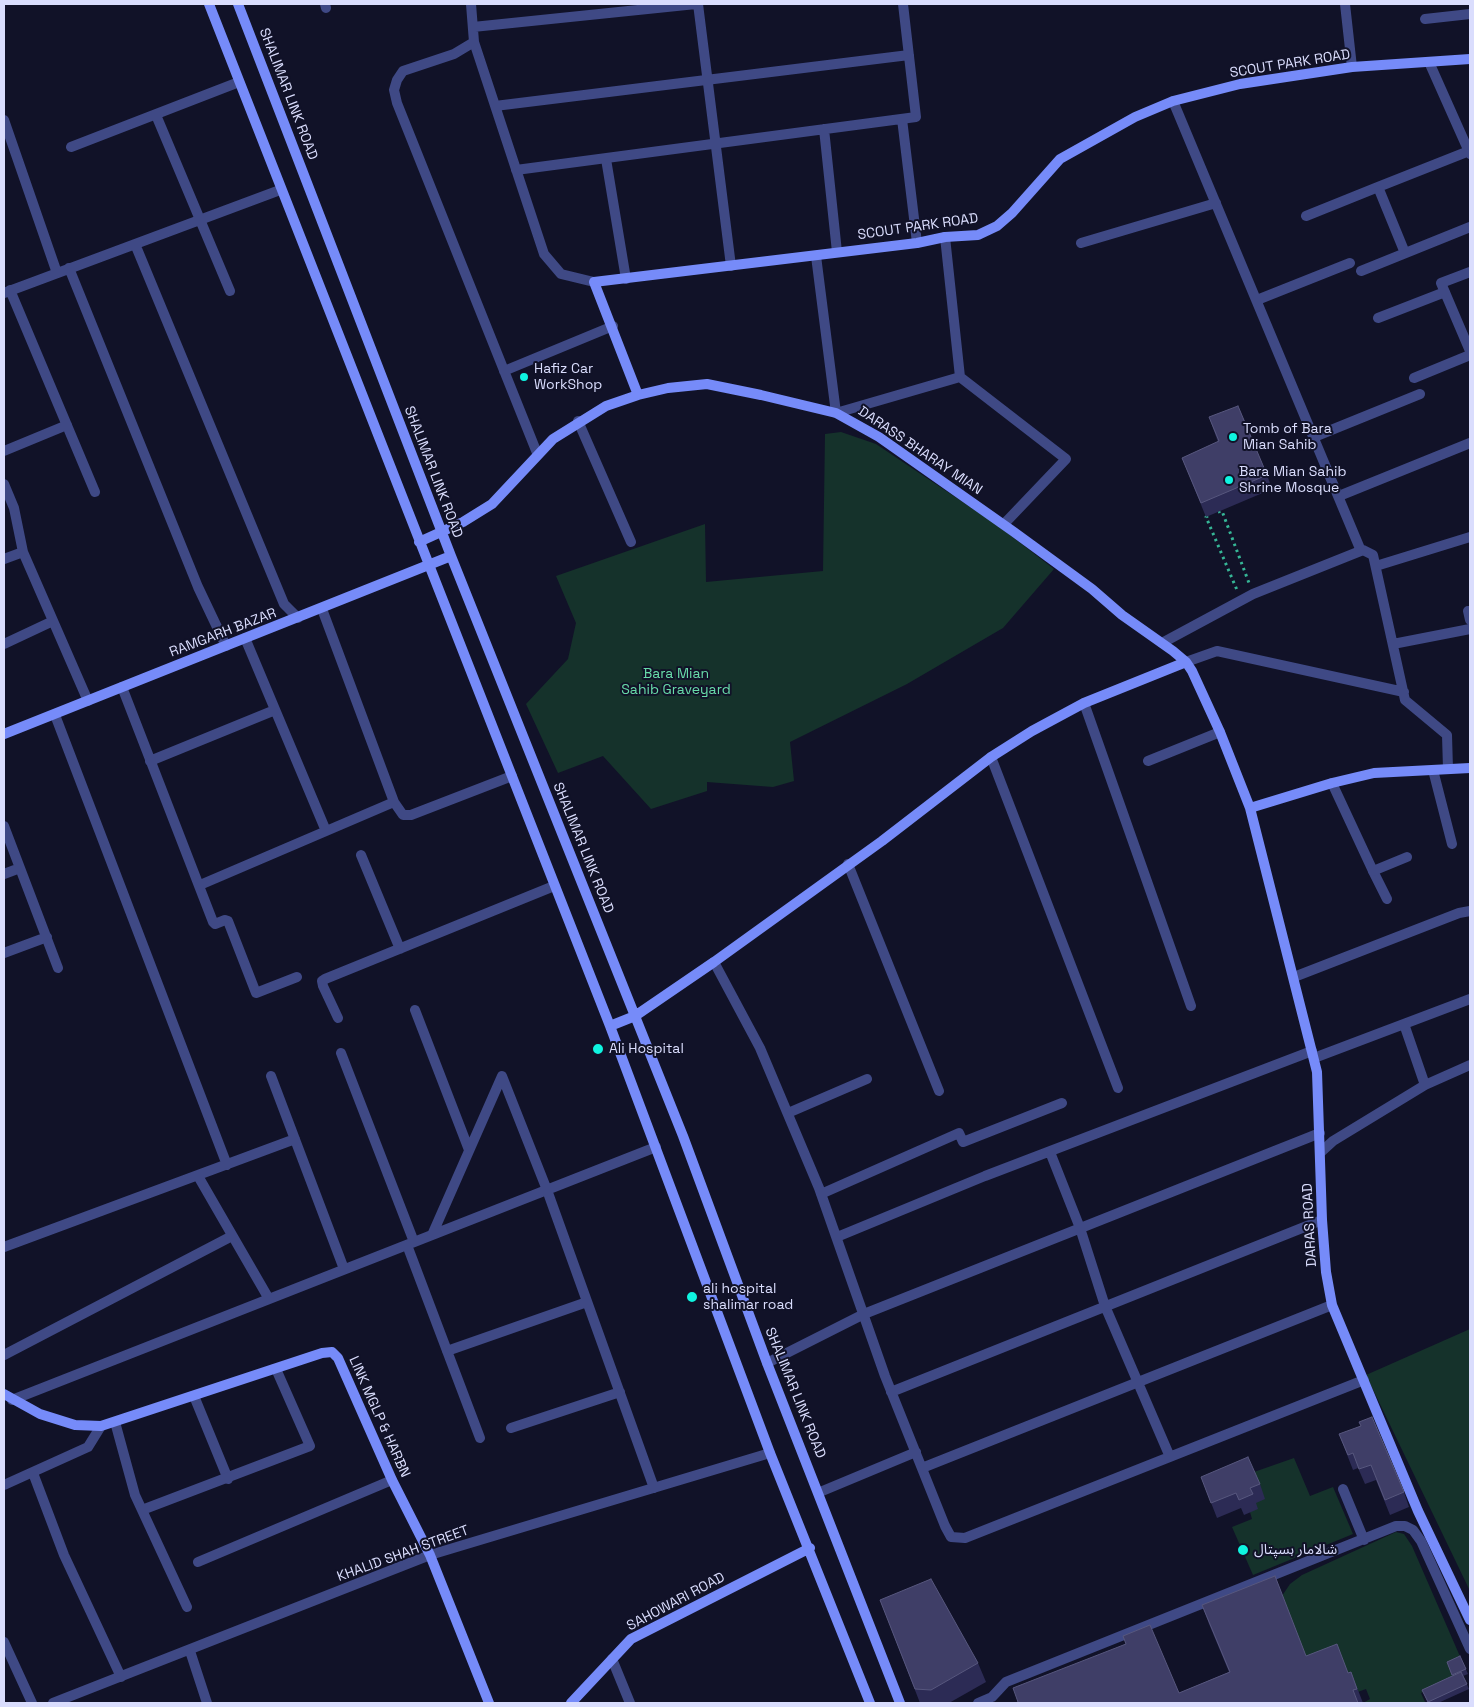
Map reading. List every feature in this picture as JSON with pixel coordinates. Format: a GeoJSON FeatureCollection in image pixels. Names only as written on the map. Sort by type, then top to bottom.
{"type":"FeatureCollection","features":[{"type":"Feature","properties":{"kind":"main road"},"geometry":{"type":"LineString","coordinates":[[209,4],[280,190],[610,1026],[770,1453],[810,1548],[870,1703]]}},
{"type":"Feature","properties":{"kind":"main road","name":"SHALIMAR LINK ROAD"},"geometry":{"type":"LineString","coordinates":[[238,4],[451,556],[683,1136],[767,1363],[820,1492],[900,1703]]}},
{"type":"Feature","properties":{"kind":"main road","name":"SCOUT PARK ROAD"},"geometry":{"type":"LineString","coordinates":[[594,282],[917,243],[945,236],[978,235],[997,226],[1012,213],[1060,159],[1135,117],[1173,101],[1240,84],[1352,67],[1470,59]]}},
{"type":"Feature","properties":{"kind":"main road"},"geometry":{"type":"LineString","coordinates":[[594,282],[613,326],[638,395]]}},
{"type":"Feature","properties":{"kind":"main road","name":"DARASS BHARAY MIAN"},"geometry":{"type":"LineString","coordinates":[[419,542],[442,532],[492,504],[537,454],[578,421],[606,406],[638,395],[668,388],[707,384],[836,413],[879,437],[1004,524],[1186,662]]}},
{"type":"Feature","properties":{"kind":"main road","name":"RAMGARH BAZAR"},"geometry":{"type":"LineString","coordinates":[[4,734],[322,609],[451,556]]}},
{"type":"Feature","properties":{"kind":"main road"},"geometry":{"type":"LineString","coordinates":[[610,1026],[635,1016],[714,962],[990,757],[1032,731],[1084,703],[1186,662]]}},
{"type":"Feature","properties":{"kind":"main road","name":"DARAS ROAD"},"geometry":{"type":"LineString","coordinates":[[1186,662],[1220,732],[1250,808],[1313,1054],[1317,1072],[1322,1220],[1326,1272],[1332,1305],[1418,1510],[1470,1620]]}},
{"type":"Feature","properties":{"kind":"main road"},"geometry":{"type":"LineString","coordinates":[[1250,808],[1332,783],[1374,773],[1470,768]]}},
{"type":"Feature","properties":{"kind":"main road","name":"LINK MGLP & HARBN"},"geometry":{"type":"LineString","coordinates":[[8,1397],[40,1414],[74,1425],[101,1426],[332,1352],[338,1358],[392,1480],[430,1555],[489,1703]]}},
{"type":"Feature","properties":{"kind":"main road","name":"SAHOWARI ROAD"},"geometry":{"type":"LineString","coordinates":[[571,1703],[631,1639],[810,1548]]}},
{"type":"Feature","properties":{"kind":"street"},"geometry":{"type":"LineString","coordinates":[[471,4],[474,42],[544,254],[561,274],[594,282]]}},
{"type":"Feature","properties":{"kind":"street"},"geometry":{"type":"LineString","coordinates":[[473,27],[697,4],[731,266]]}},
{"type":"Feature","properties":{"kind":"street"},"geometry":{"type":"LineString","coordinates":[[516,170],[916,117],[903,4]]}},
{"type":"Feature","properties":{"kind":"street"},"geometry":{"type":"LineString","coordinates":[[1345,4],[1352,67]]}},
{"type":"Feature","properties":{"kind":"street"},"geometry":{"type":"LineString","coordinates":[[1425,19],[1470,14]]}},
{"type":"Feature","properties":{"kind":"street"},"geometry":{"type":"LineString","coordinates":[[474,42],[454,54],[403,71],[396,80],[394,90],[397,103],[537,454]]}},
{"type":"Feature","properties":{"kind":"street"},"geometry":{"type":"LineString","coordinates":[[495,106],[909,56]]}},
{"type":"Feature","properties":{"kind":"street"},"geometry":{"type":"LineString","coordinates":[[1306,216],[1470,152],[1429,62]]}},
{"type":"Feature","properties":{"kind":"street"},"geometry":{"type":"LineString","coordinates":[[71,147],[239,82]]}},
{"type":"Feature","properties":{"kind":"street"},"geometry":{"type":"LineString","coordinates":[[1173,101],[1258,300],[1361,551]]}},
{"type":"Feature","properties":{"kind":"street"},"geometry":{"type":"LineString","coordinates":[[156,115],[230,291]]}},
{"type":"Feature","properties":{"kind":"street"},"geometry":{"type":"LineString","coordinates":[[902,119],[917,243]]}},
{"type":"Feature","properties":{"kind":"street"},"geometry":{"type":"LineString","coordinates":[[4,120],[57,273]]}},
{"type":"Feature","properties":{"kind":"street"},"geometry":{"type":"LineString","coordinates":[[824,129],[837,252]]}},
{"type":"Feature","properties":{"kind":"street"},"geometry":{"type":"LineString","coordinates":[[606,158],[626,279]]}},
{"type":"Feature","properties":{"kind":"street"},"geometry":{"type":"LineString","coordinates":[[1378,188],[1404,253]]}},
{"type":"Feature","properties":{"kind":"street"},"geometry":{"type":"LineString","coordinates":[[95,492],[7,291],[280,190]]}},
{"type":"Feature","properties":{"kind":"street"},"geometry":{"type":"LineString","coordinates":[[1081,243],[1216,203]]}},
{"type":"Feature","properties":{"kind":"street"},"geometry":{"type":"LineString","coordinates":[[1361,270],[1470,228]]}},
{"type":"Feature","properties":{"kind":"street"},"geometry":{"type":"LineString","coordinates":[[945,236],[960,377],[1066,459],[1004,524]]}},
{"type":"Feature","properties":{"kind":"street"},"geometry":{"type":"LineString","coordinates":[[135,244],[284,604],[298,618]]}},
{"type":"Feature","properties":{"kind":"street"},"geometry":{"type":"LineString","coordinates":[[816,256],[836,413],[960,377]]}},
{"type":"Feature","properties":{"kind":"street"},"geometry":{"type":"LineString","coordinates":[[1258,300],[1350,263]]}},
{"type":"Feature","properties":{"kind":"street"},"geometry":{"type":"LineString","coordinates":[[69,268],[198,587],[226,646]]}},
{"type":"Feature","properties":{"kind":"street"},"geometry":{"type":"LineString","coordinates":[[1470,272],[1441,283],[1470,351]]}},
{"type":"Feature","properties":{"kind":"street"},"geometry":{"type":"LineString","coordinates":[[1378,318],[1445,292]]}},
{"type":"Feature","properties":{"kind":"street"},"geometry":{"type":"LineString","coordinates":[[504,371],[613,326]]}},
{"type":"Feature","properties":{"kind":"street"},"geometry":{"type":"LineString","coordinates":[[1414,378],[1470,355]]}},
{"type":"Feature","properties":{"kind":"street"},"geometry":{"type":"LineString","coordinates":[[1314,437],[1420,394]]}},
{"type":"Feature","properties":{"kind":"street"},"geometry":{"type":"LineString","coordinates":[[578,421],[631,542]]}},
{"type":"Feature","properties":{"kind":"street"},"geometry":{"type":"LineString","coordinates":[[4,451],[66,425]]}},
{"type":"Feature","properties":{"kind":"street"},"geometry":{"type":"LineString","coordinates":[[1338,496],[1470,443]]}},
{"type":"Feature","properties":{"kind":"street"},"geometry":{"type":"LineString","coordinates":[[4,484],[14,508],[23,552],[88,701]]}},
{"type":"Feature","properties":{"kind":"street"},"geometry":{"type":"LineString","coordinates":[[1376,566],[1470,537]]}},
{"type":"Feature","properties":{"kind":"street"},"geometry":{"type":"LineString","coordinates":[[1162,643],[1254,594],[1361,551],[1373,555],[1406,700],[1447,735],[1448,769]]}},
{"type":"Feature","properties":{"kind":"street"},"geometry":{"type":"LineString","coordinates":[[4,559],[23,552]]}},
{"type":"Feature","properties":{"kind":"street"},"geometry":{"type":"LineString","coordinates":[[322,609],[394,802],[406,816],[512,776]]}},
{"type":"Feature","properties":{"kind":"street"},"geometry":{"type":"LineString","coordinates":[[1470,611],[1468,611],[1470,620]]}},
{"type":"Feature","properties":{"kind":"street"},"geometry":{"type":"LineString","coordinates":[[4,644],[53,621]]}},
{"type":"Feature","properties":{"kind":"street"},"geometry":{"type":"LineString","coordinates":[[1393,644],[1470,629]]}},
{"type":"Feature","properties":{"kind":"street"},"geometry":{"type":"LineString","coordinates":[[245,638],[326,831]]}},
{"type":"Feature","properties":{"kind":"street"},"geometry":{"type":"LineString","coordinates":[[1186,662],[1217,651],[1404,692]]}},
{"type":"Feature","properties":{"kind":"street"},"geometry":{"type":"LineString","coordinates":[[122,687],[214,924],[225,920],[228,922],[256,992],[297,977]]}},
{"type":"Feature","properties":{"kind":"street"},"geometry":{"type":"LineString","coordinates":[[1084,703],[1191,1006]]}},
{"type":"Feature","properties":{"kind":"street"},"geometry":{"type":"LineString","coordinates":[[150,760],[275,710]]}},
{"type":"Feature","properties":{"kind":"street"},"geometry":{"type":"LineString","coordinates":[[55,715],[227,1165]]}},
{"type":"Feature","properties":{"kind":"street"},"geometry":{"type":"LineString","coordinates":[[1148,761],[1220,732]]}},
{"type":"Feature","properties":{"kind":"street"},"geometry":{"type":"LineString","coordinates":[[990,757],[1118,1088]]}},
{"type":"Feature","properties":{"kind":"street"},"geometry":{"type":"LineString","coordinates":[[1433,770],[1452,844]]}},
{"type":"Feature","properties":{"kind":"street"},"geometry":{"type":"LineString","coordinates":[[1332,783],[1387,900]]}},
{"type":"Feature","properties":{"kind":"street"},"geometry":{"type":"LineString","coordinates":[[200,885],[394,802]]}},
{"type":"Feature","properties":{"kind":"street"},"geometry":{"type":"LineString","coordinates":[[4,826],[58,968]]}},
{"type":"Feature","properties":{"kind":"street"},"geometry":{"type":"LineString","coordinates":[[361,855],[400,950]]}},
{"type":"Feature","properties":{"kind":"street"},"geometry":{"type":"LineString","coordinates":[[1373,871],[1407,857]]}},
{"type":"Feature","properties":{"kind":"street"},"geometry":{"type":"LineString","coordinates":[[848,864],[938,1091]]}},
{"type":"Feature","properties":{"kind":"street"},"geometry":{"type":"LineString","coordinates":[[4,874],[20,868]]}},
{"type":"Feature","properties":{"kind":"street"},"geometry":{"type":"LineString","coordinates":[[338,1018],[322,981],[554,886]]}},
{"type":"Feature","properties":{"kind":"street"},"geometry":{"type":"LineString","coordinates":[[1294,978],[1459,913],[1470,911]]}},
{"type":"Feature","properties":{"kind":"street"},"geometry":{"type":"LineString","coordinates":[[4,953],[47,937]]}},
{"type":"Feature","properties":{"kind":"street"},"geometry":{"type":"LineString","coordinates":[[714,962],[760,1048],[821,1194],[892,1392],[951,1537],[965,1538],[1364,1380]]}},
{"type":"Feature","properties":{"kind":"street"},"geometry":{"type":"LineString","coordinates":[[837,1237],[1050,1152],[1313,1054],[1404,1024],[1470,999]]}},
{"type":"Feature","properties":{"kind":"street"},"geometry":{"type":"LineString","coordinates":[[415,1010],[469,1150]]}},
{"type":"Feature","properties":{"kind":"street"},"geometry":{"type":"LineString","coordinates":[[1404,1024],[1425,1085]]}},
{"type":"Feature","properties":{"kind":"street"},"geometry":{"type":"LineString","coordinates":[[341,1052],[447,1351],[480,1438]]}},
{"type":"Feature","properties":{"kind":"street"},"geometry":{"type":"LineString","coordinates":[[1321,1152],[1333,1141],[1425,1085],[1470,1065]]}},
{"type":"Feature","properties":{"kind":"street"},"geometry":{"type":"LineString","coordinates":[[271,1076],[344,1269]]}},
{"type":"Feature","properties":{"kind":"street"},"geometry":{"type":"LineString","coordinates":[[432,1235],[502,1076],[547,1190],[654,1488]]}},
{"type":"Feature","properties":{"kind":"street"},"geometry":{"type":"LineString","coordinates":[[788,1114],[867,1079]]}},
{"type":"Feature","properties":{"kind":"street"},"geometry":{"type":"LineString","coordinates":[[821,1194],[958,1133],[963,1142],[1062,1102]]}},
{"type":"Feature","properties":{"kind":"street"},"geometry":{"type":"LineString","coordinates":[[767,1363],[864,1314],[1320,1134]]}},
{"type":"Feature","properties":{"kind":"street"},"geometry":{"type":"LineString","coordinates":[[4,1247],[295,1140]]}},
{"type":"Feature","properties":{"kind":"street"},"geometry":{"type":"LineString","coordinates":[[8,1397],[269,1299],[656,1146]]}},
{"type":"Feature","properties":{"kind":"street"},"geometry":{"type":"LineString","coordinates":[[1050,1152],[1080,1228],[1105,1306],[1170,1457]]}},
{"type":"Feature","properties":{"kind":"street"},"geometry":{"type":"LineString","coordinates":[[198,1176],[269,1299]]}},
{"type":"Feature","properties":{"kind":"street"},"geometry":{"type":"LineString","coordinates":[[892,1392],[1322,1220]]}},
{"type":"Feature","properties":{"kind":"street"},"geometry":{"type":"LineString","coordinates":[[4,1355],[232,1236]]}},
{"type":"Feature","properties":{"kind":"street"},"geometry":{"type":"LineString","coordinates":[[447,1351],[587,1302]]}},
{"type":"Feature","properties":{"kind":"street"},"geometry":{"type":"LineString","coordinates":[[922,1468],[1332,1305]]}},
{"type":"Feature","properties":{"kind":"street"},"geometry":{"type":"LineString","coordinates":[[142,1510],[228,1479],[310,1446],[276,1369]]}},
{"type":"Feature","properties":{"kind":"street"},"geometry":{"type":"LineString","coordinates":[[511,1428],[620,1392]]}},
{"type":"Feature","properties":{"kind":"street"},"geometry":{"type":"LineString","coordinates":[[194,1396],[228,1479]]}},
{"type":"Feature","properties":{"kind":"street"},"geometry":{"type":"LineString","coordinates":[[115,1422],[136,1495],[187,1607]]}},
{"type":"Feature","properties":{"kind":"street"},"geometry":{"type":"LineString","coordinates":[[4,1485],[88,1447],[101,1426]]}},
{"type":"Feature","properties":{"kind":"street"},"geometry":{"type":"LineString","coordinates":[[820,1492],[916,1452]]}},
{"type":"Feature","properties":{"kind":"street","name":"KHALID SHAH STREET"},"geometry":{"type":"LineString","coordinates":[[53,1703],[190,1651],[430,1555],[770,1453]]}},
{"type":"Feature","properties":{"kind":"street"},"geometry":{"type":"LineString","coordinates":[[33,1473],[64,1555],[121,1677]]}},
{"type":"Feature","properties":{"kind":"street"},"geometry":{"type":"LineString","coordinates":[[198,1562],[392,1480]]}},
{"type":"Feature","properties":{"kind":"street"},"geometry":{"type":"LineString","coordinates":[[1343,1489],[1364,1540]]}},
{"type":"Feature","properties":{"kind":"street"},"geometry":{"type":"LineString","coordinates":[[978,1703],[994,1700],[1006,1682],[1396,1526],[1405,1526],[1413,1530],[1421,1541],[1470,1649]]}},
{"type":"Feature","properties":{"kind":"street"},"geometry":{"type":"LineString","coordinates":[[4,1642],[32,1703]]}},
{"type":"Feature","properties":{"kind":"street"},"geometry":{"type":"LineString","coordinates":[[190,1651],[207,1703]]}},
{"type":"Feature","properties":{"kind":"street"},"geometry":{"type":"LineString","coordinates":[[612,1660],[630,1703]]}},
{"type":"Feature","properties":{"kind":"path"},"geometry":{"type":"LineString","coordinates":[[1242,600],[1206,517],[1222,511],[1254,594]]}},
{"type":"Feature","properties":{"kind":"green space","name":"Bara Mian Sahib Graveyard"},"geometry":{"type":"Polygon","coordinates":[[[841,432],[876,444],[997,525],[1054,569],[1003,628],[907,684],[790,742],[794,781],[773,787],[707,782],[707,791],[651,809],[603,756],[558,773],[526,704],[568,659],[576,623],[556,576],[705,524],[706,582],[823,571],[825,434],[841,432]]]}},
{"type":"Feature","properties":{"kind":"green space"},"geometry":{"type":"Polygon","coordinates":[[[1470,1329],[1470,1591],[1366,1375],[1470,1329]]]}},
{"type":"Feature","properties":{"kind":"green space"},"geometry":{"type":"Polygon","coordinates":[[[1294,1458],[1310,1496],[1333,1487],[1353,1534],[1253,1575],[1232,1527],[1252,1519],[1250,1512],[1256,1503],[1254,1472],[1294,1458]]]}},
{"type":"Feature","properties":{"kind":"green space"},"geometry":{"type":"Polygon","coordinates":[[[1396,1532],[1404,1534],[1412,1546],[1462,1661],[1449,1667],[1459,1691],[1437,1686],[1421,1693],[1425,1702],[1423,1703],[1363,1703],[1370,1699],[1366,1689],[1355,1693],[1308,1662],[1282,1596],[1290,1584],[1302,1575],[1396,1532]]]}},
{"type":"Feature","properties":{"kind":"building"},"geometry":{"type":"Polygon","coordinates":[[[1238,406],[1267,475],[1201,503],[1182,458],[1219,441],[1209,417],[1238,406]]]}},
{"type":"Feature","properties":{"kind":"building"},"geometry":{"type":"Polygon","coordinates":[[[1372,1417],[1404,1492],[1385,1500],[1371,1465],[1359,1469],[1353,1453],[1348,1455],[1339,1434],[1361,1426],[1359,1422],[1372,1417]]]}},
{"type":"Feature","properties":{"kind":"building"},"geometry":{"type":"Polygon","coordinates":[[[1248,1457],[1260,1484],[1250,1488],[1253,1494],[1239,1500],[1236,1493],[1211,1503],[1201,1477],[1248,1457]]]}},
{"type":"Feature","properties":{"kind":"building"},"geometry":{"type":"Polygon","coordinates":[[[1275,1576],[1306,1656],[1337,1644],[1348,1673],[1351,1672],[1357,1689],[1353,1690],[1358,1703],[1016,1703],[1018,1702],[1013,1688],[1126,1644],[1123,1636],[1150,1625],[1179,1693],[1230,1672],[1202,1605],[1275,1576]]]}},
{"type":"Feature","properties":{"kind":"building"},"geometry":{"type":"Polygon","coordinates":[[[931,1579],[978,1663],[931,1690],[915,1689],[880,1600],[931,1579]]]}},
{"type":"Feature","properties":{"kind":"building"},"geometry":{"type":"Polygon","coordinates":[[[1460,1656],[1466,1669],[1452,1675],[1447,1662],[1460,1656]]]}},
{"type":"Feature","properties":{"kind":"building"},"geometry":{"type":"Polygon","coordinates":[[[1461,1672],[1467,1684],[1428,1702],[1422,1690],[1461,1672]]]}},
{"type":"Feature","properties":{"kind":"place","name":"Hafiz Car WorkShop"},"geometry":{"type":"Point","coordinates":[524,377]}},
{"type":"Feature","properties":{"kind":"place","name":"Tomb of Bara Mian Sahib"},"geometry":{"type":"Point","coordinates":[1233,437]}},
{"type":"Feature","properties":{"kind":"place","name":"Bara Mian Sahib Shrine Mosque"},"geometry":{"type":"Point","coordinates":[1229,480]}},
{"type":"Feature","properties":{"kind":"place","name":"Ali Hospital"},"geometry":{"type":"Point","coordinates":[598,1049]}},
{"type":"Feature","properties":{"kind":"place","name":"ali hospital shalimar road"},"geometry":{"type":"Point","coordinates":[692,1297]}},
{"type":"Feature","properties":{"kind":"place","name":"شالامار ہسپتال"},"geometry":{"type":"Point","coordinates":[1243,1550]}}]}
